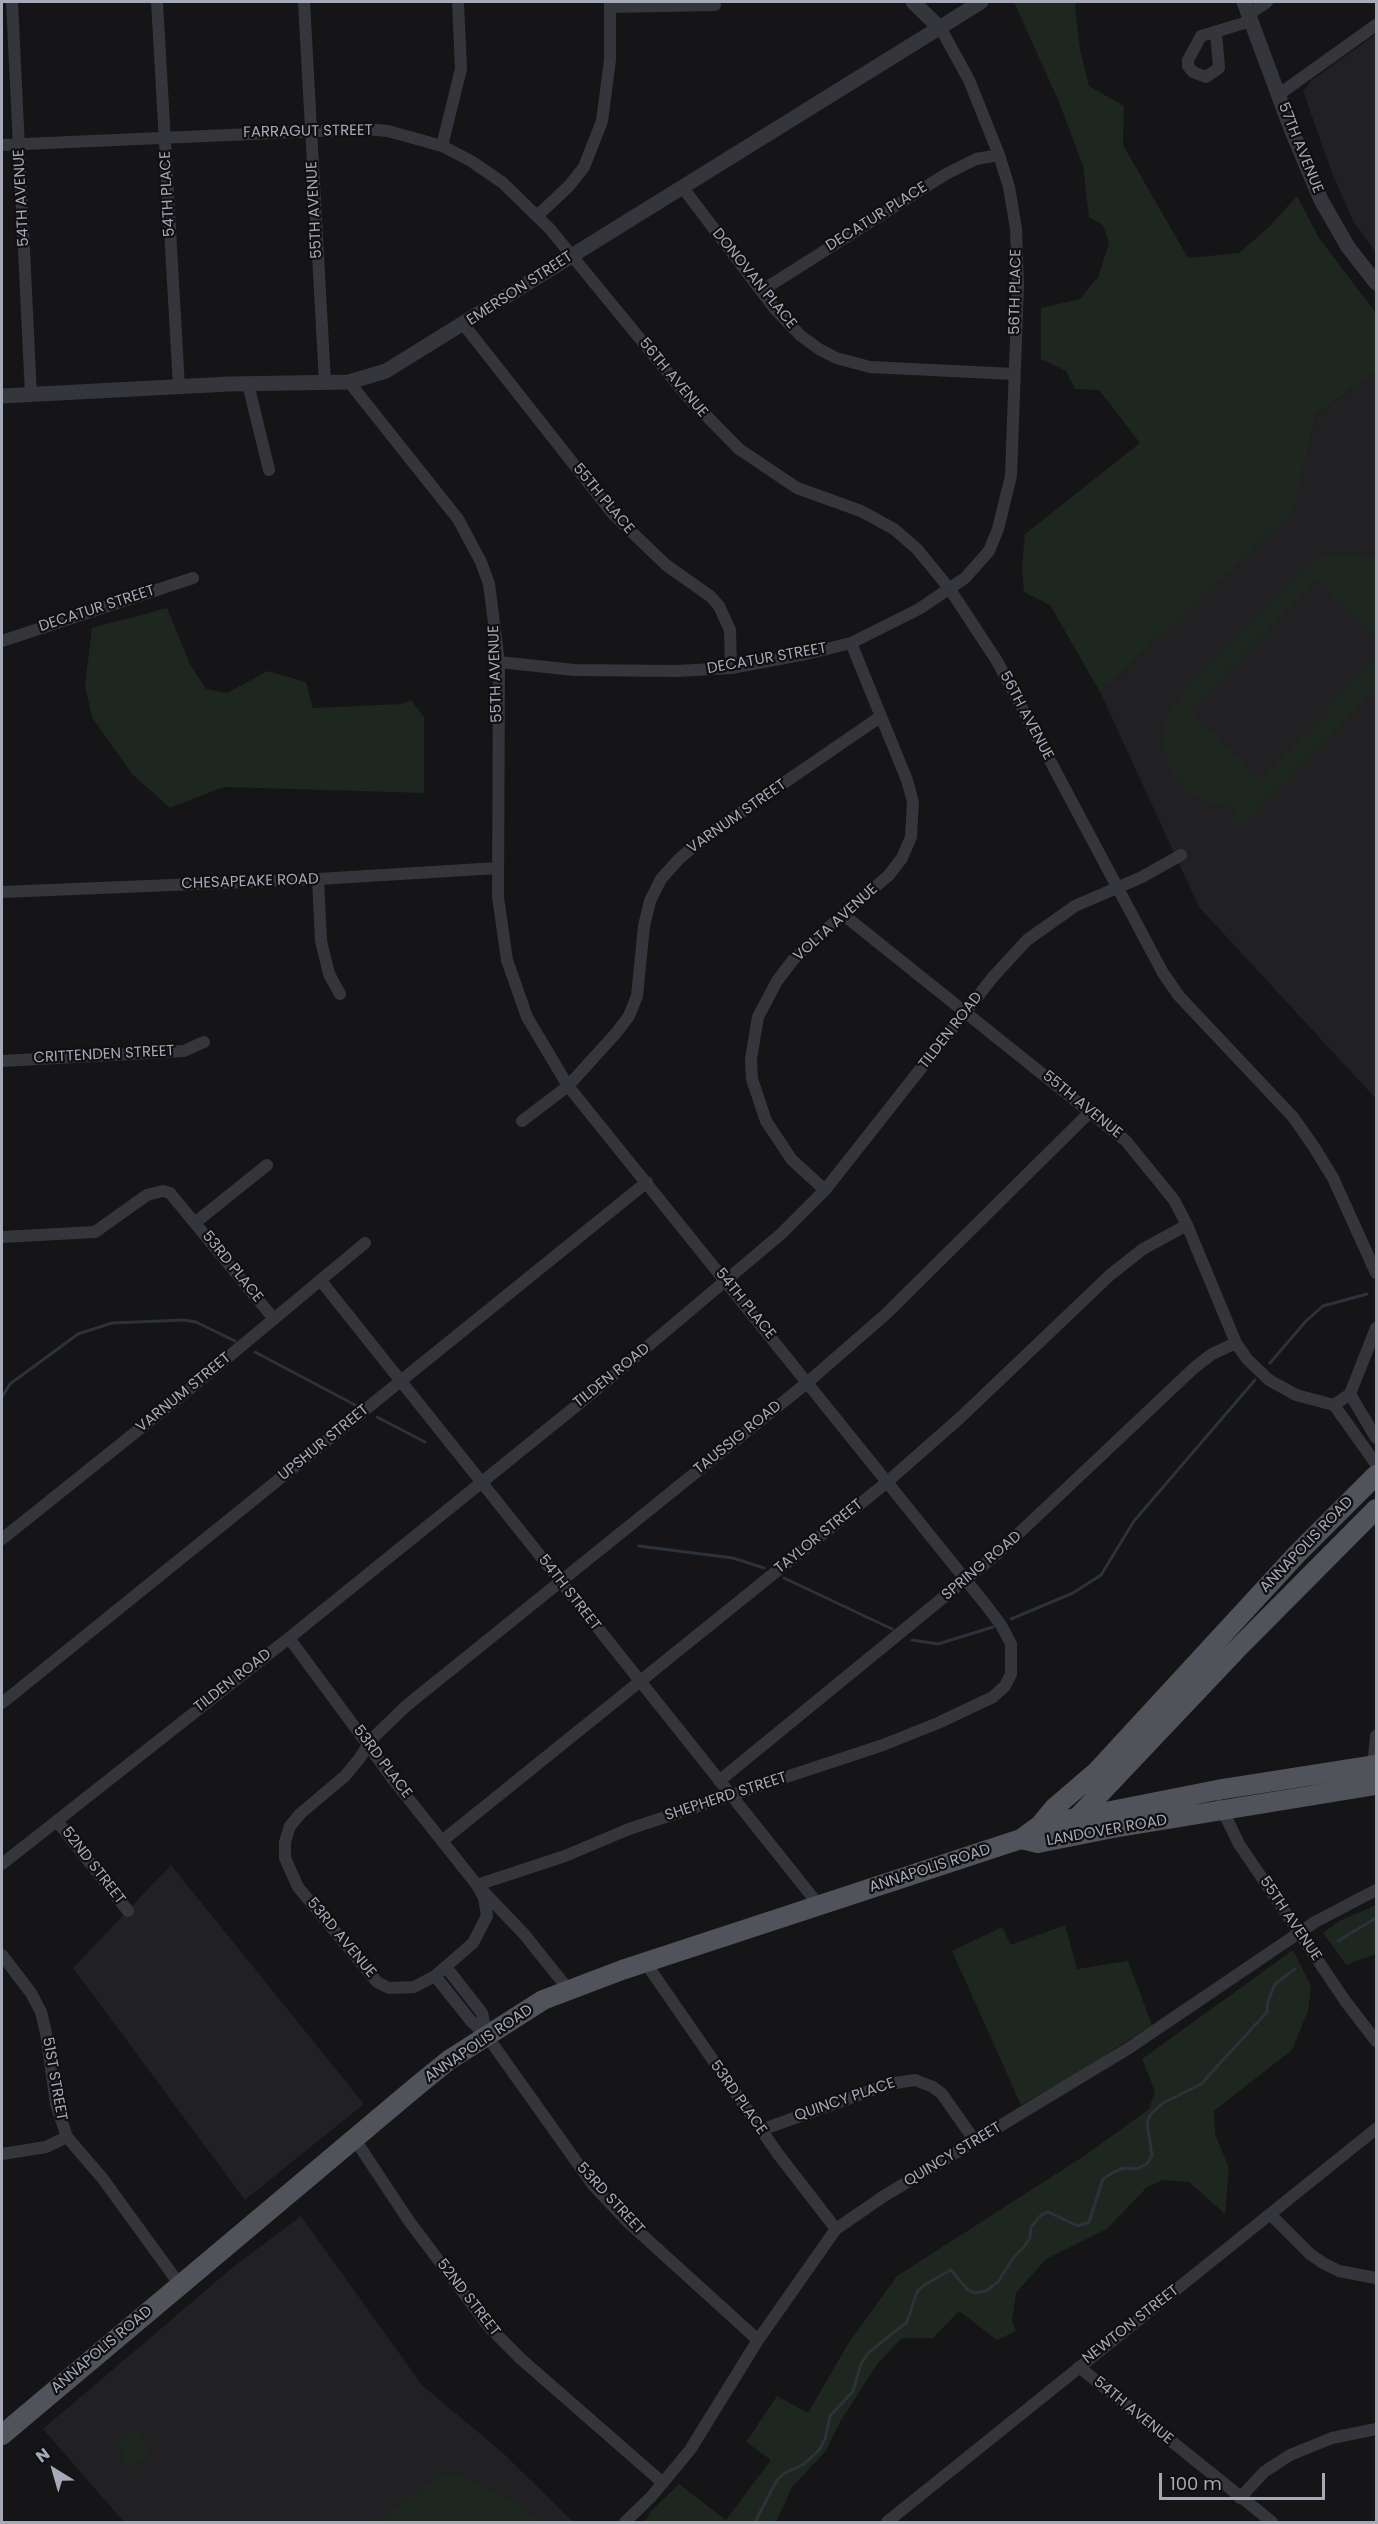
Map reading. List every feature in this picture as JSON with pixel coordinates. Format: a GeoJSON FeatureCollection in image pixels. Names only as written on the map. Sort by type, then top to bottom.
{"type":"FeatureCollection","features":[{"type":"Feature","properties":{"kind":"main road","name":"ANNAPOLIS ROAD"},"geometry":{"type":"LineString","coordinates":[[1040,1826],[1054,1808],[1097,1771],[1291,1560],[1377,1475]]}},
{"type":"Feature","properties":{"kind":"main road","name":"ANNAPOLIS ROAD"},"geometry":{"type":"LineString","coordinates":[[1062,1838],[1075,1820],[1236,1650],[1377,1509]]}},
{"type":"Feature","properties":{"kind":"main road","name":"LANDOVER ROAD"},"geometry":{"type":"LineString","coordinates":[[1021,1839],[1040,1826],[1125,1807],[1217,1790],[1375,1772]]}},
{"type":"Feature","properties":{"kind":"main road","name":"LANDOVER ROAD"},"geometry":{"type":"LineString","coordinates":[[1021,1839],[1038,1844],[1221,1810],[1375,1772]]}},
{"type":"Feature","properties":{"kind":"main road"},"geometry":{"type":"LineString","coordinates":[[1110,1784],[1116,1798],[1125,1807]]}},
{"type":"Feature","properties":{"kind":"main road","name":"ANNAPOLIS ROAD"},"geometry":{"type":"LineString","coordinates":[[2,2435],[449,2060],[543,2000],[645,1962],[818,1904],[921,1874],[1021,1839]]}},
{"type":"Feature","properties":{"kind":"street","name":"54TH AVENUE"},"geometry":{"type":"LineString","coordinates":[[12,2],[31,395]]}},
{"type":"Feature","properties":{"kind":"street","name":"54TH PLACE"},"geometry":{"type":"LineString","coordinates":[[157,2],[179,387]]}},
{"type":"Feature","properties":{"kind":"street","name":"55TH AVENUE"},"geometry":{"type":"LineString","coordinates":[[304,2],[325,382]]}},
{"type":"Feature","properties":{"kind":"street"},"geometry":{"type":"LineString","coordinates":[[442,146],[461,69],[458,2]]}},
{"type":"Feature","properties":{"kind":"street","name":"56TH PLACE"},"geometry":{"type":"LineString","coordinates":[[912,2],[941,29],[969,80],[999,154],[1009,187],[1018,256],[1011,476],[998,529],[979,565],[950,588]]}},
{"type":"Feature","properties":{"kind":"street","name":"EMERSON STREET"},"geometry":{"type":"LineString","coordinates":[[2,396],[248,384],[349,382],[386,371],[941,29],[981,2]]}},
{"type":"Feature","properties":{"kind":"street"},"geometry":{"type":"LineString","coordinates":[[1216,32],[1267,2]]}},
{"type":"Feature","properties":{"kind":"street"},"geometry":{"type":"LineString","coordinates":[[537,216],[574,180],[584,167],[594,143],[607,94],[611,33],[610,4],[715,5]]}},
{"type":"Feature","properties":{"kind":"street","name":"57TH AVENUE"},"geometry":{"type":"LineString","coordinates":[[1248,12],[1278,95],[1325,207],[1348,247],[1377,283]]}},
{"type":"Feature","properties":{"kind":"street"},"geometry":{"type":"LineString","coordinates":[[1278,95],[1377,25]]}},
{"type":"Feature","properties":{"kind":"street","name":"FARRAGUT STREET"},"geometry":{"type":"LineString","coordinates":[[2,145],[338,128],[388,131],[442,146],[485,169],[537,216],[572,255]]}},
{"type":"Feature","properties":{"kind":"street","name":"DECATUR PLACE"},"geometry":{"type":"LineString","coordinates":[[761,291],[946,174],[976,159],[999,154]]}},
{"type":"Feature","properties":{"kind":"street","name":"DONOVAN PLACE"},"geometry":{"type":"LineString","coordinates":[[683,188],[761,291],[801,336],[836,358],[879,368],[1014,374]]}},
{"type":"Feature","properties":{"kind":"street","name":"56TH AVENUE"},"geometry":{"type":"LineString","coordinates":[[572,255],[680,387],[714,426],[739,449],[797,488],[861,511],[894,530],[917,549],[950,588],[997,661],[1116,889],[1163,973],[1179,996],[1293,1117],[1333,1178],[1377,1273]]}},
{"type":"Feature","properties":{"kind":"street","name":"55TH PLACE"},"geometry":{"type":"LineString","coordinates":[[464,324],[613,514],[659,559],[710,596],[719,606],[730,630],[731,668]]}},
{"type":"Feature","properties":{"kind":"street","name":"55TH AVENUE"},"geometry":{"type":"LineString","coordinates":[[349,382],[433,484],[470,540],[489,584],[499,662],[498,868]]}},
{"type":"Feature","properties":{"kind":"street"},"geometry":{"type":"LineString","coordinates":[[248,384],[269,470]]}},
{"type":"Feature","properties":{"kind":"street","name":"DECATUR STREET"},"geometry":{"type":"LineString","coordinates":[[2,641],[192,578]]}},
{"type":"Feature","properties":{"kind":"street","name":"DECATUR STREET"},"geometry":{"type":"LineString","coordinates":[[499,662],[574,670],[630,672],[731,668],[851,643],[919,609],[950,588]]}},
{"type":"Feature","properties":{"kind":"street","name":"VOLTA AVENUE"},"geometry":{"type":"LineString","coordinates":[[825,1190],[792,1160],[770,1128],[758,1100],[750,1059],[758,1017],[777,981],[793,960],[889,875],[902,858],[911,837],[913,802],[899,758],[851,643]]}},
{"type":"Feature","properties":{"kind":"street","name":"VARNUM STREET"},"geometry":{"type":"LineString","coordinates":[[522,1121],[568,1086],[629,1016],[637,996],[644,927],[650,901],[661,879],[679,859],[705,837],[880,717]]}},
{"type":"Feature","properties":{"kind":"street","name":"TILDEN ROAD"},"geometry":{"type":"LineString","coordinates":[[2,1864],[289,1638],[482,1482],[727,1281],[799,1217],[825,1190],[964,1013],[1028,940],[1075,906],[1116,889],[1181,855]]}},
{"type":"Feature","properties":{"kind":"street","name":"54TH PLACE"},"geometry":{"type":"LineString","coordinates":[[498,868],[501,923],[515,987],[527,1017],[568,1086],[727,1281],[1001,1625],[1011,1644],[1011,1674],[1005,1686],[993,1697],[973,1706]]}},
{"type":"Feature","properties":{"kind":"street","name":"CHESAPEAKE ROAD"},"geometry":{"type":"LineString","coordinates":[[2,892],[318,879],[498,868]]}},
{"type":"Feature","properties":{"kind":"street"},"geometry":{"type":"LineString","coordinates":[[318,879],[321,941],[329,974],[340,994]]}},
{"type":"Feature","properties":{"kind":"street","name":"55TH AVENUE"},"geometry":{"type":"LineString","coordinates":[[845,916],[1126,1141],[1174,1200],[1187,1225],[1236,1343],[1247,1359],[1269,1380],[1296,1395],[1334,1405]]}},
{"type":"Feature","properties":{"kind":"street","name":"CRITTENDEN STREET"},"geometry":{"type":"LineString","coordinates":[[2,1061],[184,1051],[204,1042]]}},
{"type":"Feature","properties":{"kind":"street","name":"TAUSSIG ROAD"},"geometry":{"type":"LineString","coordinates":[[368,1745],[385,1725],[406,1707],[808,1382],[922,1279],[1091,1111]]}},
{"type":"Feature","properties":{"kind":"street"},"geometry":{"type":"LineString","coordinates":[[193,1218],[267,1165]]}},
{"type":"Feature","properties":{"kind":"street","name":"UPSHUR STREET"},"geometry":{"type":"LineString","coordinates":[[2,1703],[647,1182]]}},
{"type":"Feature","properties":{"kind":"street","name":"53RD PLACE"},"geometry":{"type":"LineString","coordinates":[[2,1237],[95,1233],[139,1200],[156,1192],[170,1193],[193,1218],[273,1320]]}},
{"type":"Feature","properties":{"kind":"street","name":"TAYLOR STREET"},"geometry":{"type":"LineString","coordinates":[[442,1841],[886,1483],[961,1417],[1110,1275],[1143,1249],[1187,1225]]}},
{"type":"Feature","properties":{"kind":"street","name":"VARNUM STREET"},"geometry":{"type":"LineString","coordinates":[[2,1539],[365,1243]]}},
{"type":"Feature","properties":{"kind":"street","name":"54TH STREET"},"geometry":{"type":"LineString","coordinates":[[321,1281],[818,1904]]}},
{"type":"Feature","properties":{"kind":"street"},"geometry":{"type":"LineString","coordinates":[[1377,1328],[1350,1394],[1334,1405],[1377,1464]]}},
{"type":"Feature","properties":{"kind":"street","name":"SPRING ROAD"},"geometry":{"type":"LineString","coordinates":[[719,1781],[966,1581],[1042,1515],[1194,1368],[1212,1354],[1236,1343]]}},
{"type":"Feature","properties":{"kind":"street"},"geometry":{"type":"LineString","coordinates":[[1350,1394],[1377,1438]]}},
{"type":"Feature","properties":{"kind":"street","name":"53RD PLACE"},"geometry":{"type":"LineString","coordinates":[[289,1638],[442,1841],[477,1885],[524,1934],[568,1989]]}},
{"type":"Feature","properties":{"kind":"street","name":"SHEPHERD STREET"},"geometry":{"type":"LineString","coordinates":[[477,1885],[883,1745],[973,1706]]}},
{"type":"Feature","properties":{"kind":"street"},"geometry":{"type":"LineString","coordinates":[[1375,1772],[1377,1736]]}},
{"type":"Feature","properties":{"kind":"street","name":"53RD AVENUE"},"geometry":{"type":"LineString","coordinates":[[368,1745],[345,1776],[301,1813],[290,1826],[285,1842],[285,1858],[298,1887],[377,1982],[389,1988],[403,1989],[414,1987],[435,1976]]}},
{"type":"Feature","properties":{"kind":"street","name":"55TH AVENUE"},"geometry":{"type":"LineString","coordinates":[[1217,1790],[1221,1810],[1239,1844],[1346,2002],[1377,2041]]}},
{"type":"Feature","properties":{"kind":"street","name":"52ND STREET"},"geometry":{"type":"LineString","coordinates":[[57,1821],[128,1911]]}},
{"type":"Feature","properties":{"kind":"street","name":"53RD PLACE"},"geometry":{"type":"LineString","coordinates":[[435,1976],[473,1943],[484,1925],[487,1908],[477,1885]]}},
{"type":"Feature","properties":{"kind":"street","name":"QUINCY STREET"},"geometry":{"type":"LineString","coordinates":[[625,2523],[690,2450],[758,2340],[836,2229],[884,2196],[1129,2048],[1337,1908],[1377,1890]]}},
{"type":"Feature","properties":{"kind":"street","name":"51ST STREET"},"geometry":{"type":"LineString","coordinates":[[2,1954],[31,1993],[40,2012],[46,2033],[56,2104],[67,2137],[115,2195],[180,2285]]}},
{"type":"Feature","properties":{"kind":"street","name":"53RD PLACE"},"geometry":{"type":"LineString","coordinates":[[645,1962],[761,2130],[817,2208],[836,2229]]}},
{"type":"Feature","properties":{"kind":"street"},"geometry":{"type":"LineString","coordinates":[[446,1967],[482,2013],[487,2036]]}},
{"type":"Feature","properties":{"kind":"street"},"geometry":{"type":"LineString","coordinates":[[435,1976],[471,2021],[487,2036]]}},
{"type":"Feature","properties":{"kind":"street","name":"53RD STREET"},"geometry":{"type":"LineString","coordinates":[[487,2036],[593,2185],[629,2223],[758,2340]]}},
{"type":"Feature","properties":{"kind":"street","name":"QUINCY PLACE"},"geometry":{"type":"LineString","coordinates":[[761,2130],[889,2084],[915,2080],[925,2083],[942,2094],[975,2142]]}},
{"type":"Feature","properties":{"kind":"street","name":"NEWTON STREET"},"geometry":{"type":"LineString","coordinates":[[887,2523],[1377,2129]]}},
{"type":"Feature","properties":{"kind":"street"},"geometry":{"type":"LineString","coordinates":[[2,2154],[46,2147],[67,2137]]}},
{"type":"Feature","properties":{"kind":"street","name":"52ND STREET"},"geometry":{"type":"LineString","coordinates":[[354,2138],[409,2221],[489,2327],[521,2359],[663,2483]]}},
{"type":"Feature","properties":{"kind":"street"},"geometry":{"type":"LineString","coordinates":[[1271,2215],[1310,2254],[1323,2263],[1338,2271],[1377,2278]]}},
{"type":"Feature","properties":{"kind":"street","name":"54TH AVENUE"},"geometry":{"type":"LineString","coordinates":[[1079,2367],[1272,2523]]}},
{"type":"Feature","properties":{"kind":"street"},"geometry":{"type":"LineString","coordinates":[[1240,2498],[1264,2472],[1290,2455],[1332,2438],[1377,2428]]}},
{"type":"Feature","properties":{"kind":"shaded area"},"geometry":{"type":"Polygon","coordinates":[[[1014,2],[1077,2],[1075,6],[1080,49],[1089,86],[1124,106],[1123,145],[1188,258],[1239,253],[1269,227],[1297,196],[1319,238],[1376,313],[1376,372],[1316,414],[1292,513],[1100,692],[1050,605],[1024,592],[1022,566],[1025,534],[1140,443],[1099,390],[1075,389],[1066,371],[1041,359],[1041,308],[1080,299],[1098,277],[1109,243],[1103,225],[1089,217],[1083,166],[1059,102],[1014,2]]]}},
{"type":"Feature","properties":{"kind":"shaded area"},"geometry":{"type":"Polygon","coordinates":[[[1376,34],[1376,253],[1353,221],[1332,173],[1303,91],[1312,80],[1376,34]]]}},
{"type":"Feature","properties":{"kind":"shaded area"},"geometry":{"type":"Polygon","coordinates":[[[1376,372],[1376,1099],[1199,907],[1100,692],[1291,513],[1316,414],[1376,372]]]}},
{"type":"Feature","properties":{"kind":"shaded area"},"geometry":{"type":"Polygon","coordinates":[[[1344,553],[1370,556],[1376,559],[1376,637],[1316,580],[1190,711],[1261,779],[1376,658],[1376,689],[1240,828],[1230,819],[1240,808],[1211,805],[1185,790],[1171,772],[1163,745],[1166,717],[1184,691],[1299,574],[1321,557],[1344,553]]]}},
{"type":"Feature","properties":{"kind":"shaded area"},"geometry":{"type":"Polygon","coordinates":[[[167,608],[190,664],[206,689],[227,693],[268,671],[306,682],[313,708],[402,704],[411,700],[424,717],[424,793],[224,787],[170,808],[132,774],[92,717],[85,686],[92,628],[167,608]]]}},
{"type":"Feature","properties":{"kind":"shaded area"},"geometry":{"type":"Polygon","coordinates":[[[171,1865],[364,2104],[245,2200],[73,1968],[171,1865]]]}},
{"type":"Feature","properties":{"kind":"shaded area"},"geometry":{"type":"Polygon","coordinates":[[[1376,1905],[1376,1954],[1346,1965],[1323,1933],[1339,1921],[1376,1905]]]}},
{"type":"Feature","properties":{"kind":"shaded area"},"geometry":{"type":"Polygon","coordinates":[[[1065,1925],[1077,1969],[1128,1961],[1152,2025],[1066,2080],[1021,2105],[952,1951],[1002,1927],[1011,1945],[1065,1925]]]}},
{"type":"Feature","properties":{"kind":"shaded area"},"geometry":{"type":"Polygon","coordinates":[[[1293,1950],[1311,1986],[1308,2011],[1292,2050],[1214,2111],[1215,2134],[1229,2168],[1225,2214],[1189,2182],[1163,2180],[1147,2187],[1107,2229],[1046,2259],[1016,2293],[1012,2321],[1016,2331],[997,2340],[959,2311],[933,2338],[902,2338],[878,2363],[840,2422],[826,2451],[792,2487],[776,2522],[645,2522],[651,2511],[679,2484],[726,2520],[771,2460],[746,2442],[777,2396],[808,2413],[848,2344],[897,2276],[1084,2156],[1149,2109],[1155,2091],[1142,2059],[1293,1950]]]}},
{"type":"Feature","properties":{"kind":"shaded area"},"geometry":{"type":"Polygon","coordinates":[[[301,2216],[422,2385],[503,2453],[573,2522],[124,2522],[43,2429],[233,2267],[301,2216]]]}},
{"type":"Feature","properties":{"kind":"shaded area"},"geometry":{"type":"Polygon","coordinates":[[[136,2429],[152,2452],[132,2466],[126,2467],[120,2460],[123,2453],[116,2443],[136,2429]]]}},
{"type":"Feature","properties":{"kind":"shaded area"},"geometry":{"type":"Polygon","coordinates":[[[442,2473],[467,2478],[515,2501],[539,2522],[376,2522],[442,2473]]]}},
{"type":"Feature","properties":{"kind":"waterway"},"geometry":{"type":"LineString","coordinates":[[1270,1363],[1306,1321],[1323,1306],[1367,1294]]}},
{"type":"Feature","properties":{"kind":"waterway"},"geometry":{"type":"LineString","coordinates":[[2,1397],[10,1384],[78,1334],[112,1323],[184,1320],[196,1322],[235,1341]]}},
{"type":"Feature","properties":{"kind":"waterway"},"geometry":{"type":"LineString","coordinates":[[255,1352],[357,1406]]}},
{"type":"Feature","properties":{"kind":"waterway"},"geometry":{"type":"LineString","coordinates":[[1011,1619],[1073,1593],[1101,1575],[1134,1521],[1255,1380]]}},
{"type":"Feature","properties":{"kind":"waterway"},"geometry":{"type":"LineString","coordinates":[[377,1417],[425,1442]]}},
{"type":"Feature","properties":{"kind":"waterway"},"geometry":{"type":"LineString","coordinates":[[639,1546],[733,1558],[764,1568]]}},
{"type":"Feature","properties":{"kind":"waterway"},"geometry":{"type":"LineString","coordinates":[[784,1578],[892,1629]]}},
{"type":"Feature","properties":{"kind":"waterway"},"geometry":{"type":"LineString","coordinates":[[912,1640],[938,1644],[993,1627]]}},
{"type":"Feature","properties":{"kind":"waterway"},"geometry":{"type":"LineString","coordinates":[[1338,1941],[1376,1918]]}},
{"type":"Feature","properties":{"kind":"waterway"},"geometry":{"type":"LineString","coordinates":[[755,2522],[777,2480],[783,2474],[804,2464],[819,2450],[825,2439],[830,2416],[853,2391],[861,2364],[868,2353],[907,2322],[917,2292],[924,2285],[951,2270],[968,2290],[975,2293],[986,2291],[998,2282],[1013,2258],[1023,2248],[1030,2238],[1031,2227],[1041,2215],[1048,2212],[1078,2226],[1089,2222],[1103,2179],[1124,2168],[1136,2169],[1147,2164],[1152,2156],[1147,2122],[1151,2114],[1163,2103],[1201,2084],[1267,2012],[1268,2001],[1275,1984],[1295,1969]]}}]}
